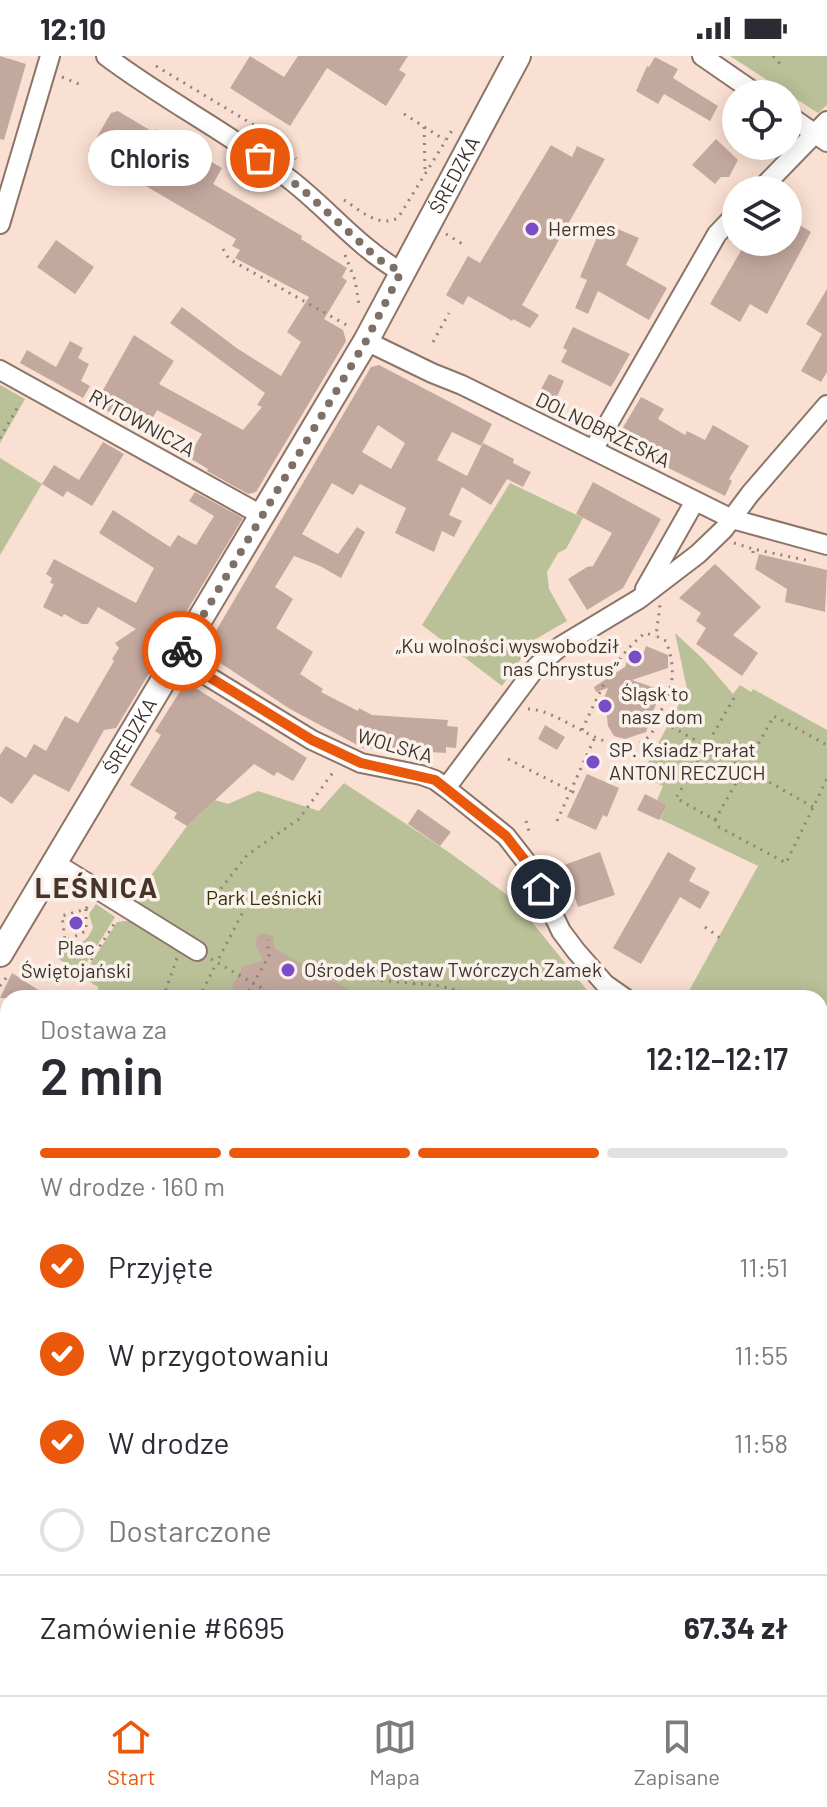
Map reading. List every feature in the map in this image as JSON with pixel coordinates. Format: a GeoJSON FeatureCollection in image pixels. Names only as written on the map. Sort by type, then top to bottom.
{"type":"FeatureCollection","features":[{"type":"Feature","properties":{"kind":"main road","name":"ŚREDZKA"},"geometry":{"type":"LineString","coordinates":[[0,954],[263,516],[359,335],[401,272],[518,56]]}},
{"type":"Feature","properties":{"kind":"street"},"geometry":{"type":"LineString","coordinates":[[0,224],[50,56]]}},
{"type":"Feature","properties":{"kind":"street"},"geometry":{"type":"LineString","coordinates":[[106,56],[215,126],[282,174],[378,259],[401,272]]}},
{"type":"Feature","properties":{"kind":"street"},"geometry":{"type":"LineString","coordinates":[[702,56],[737,80]]}},
{"type":"Feature","properties":{"kind":"street"},"geometry":{"type":"LineString","coordinates":[[775,176],[823,132],[802,122]]}},
{"type":"Feature","properties":{"kind":"street"},"geometry":{"type":"LineString","coordinates":[[593,450],[722,229]]}},
{"type":"Feature","properties":{"kind":"street","name":"DOLNOBRZESKA"},"geometry":{"type":"LineString","coordinates":[[359,335],[732,519],[823,552]]}},
{"type":"Feature","properties":{"kind":"street","name":"RYTOWNICZA"},"geometry":{"type":"LineString","coordinates":[[0,370],[263,516]]}},
{"type":"Feature","properties":{"kind":"street","name":"WOLSKA"},"geometry":{"type":"LineString","coordinates":[[178,658],[312,740],[361,763],[435,780],[446,788],[537,666],[561,646],[639,599],[698,554],[732,519],[827,405]]}},
{"type":"Feature","properties":{"kind":"street","name":"WOLSKA"},"geometry":{"type":"LineString","coordinates":[[639,599],[695,501]]}},
{"type":"Feature","properties":{"kind":"street"},"geometry":{"type":"LineString","coordinates":[[446,788],[506,836],[531,868],[561,931],[605,984],[614,990]]}},
{"type":"Feature","properties":{"kind":"street"},"geometry":{"type":"LineString","coordinates":[[55,863],[190,947]]}},
{"type":"Feature","properties":{"kind":"path"},"geometry":{"type":"LineString","coordinates":[[773,56],[783,67]]}},
{"type":"Feature","properties":{"kind":"path"},"geometry":{"type":"LineString","coordinates":[[404,114],[446,140]]}},
{"type":"Feature","properties":{"kind":"path"},"geometry":{"type":"LineString","coordinates":[[373,219],[389,222],[398,218],[458,120]]}},
{"type":"Feature","properties":{"kind":"path"},"geometry":{"type":"LineString","coordinates":[[424,127],[426,173]]}},
{"type":"Feature","properties":{"kind":"path"},"geometry":{"type":"LineString","coordinates":[[442,232],[464,245]]}},
{"type":"Feature","properties":{"kind":"path"},"geometry":{"type":"LineString","coordinates":[[223,249],[229,259],[359,335]]}},
{"type":"Feature","properties":{"kind":"path"},"geometry":{"type":"LineString","coordinates":[[344,254],[353,271],[359,303]]}},
{"type":"Feature","properties":{"kind":"path"},"geometry":{"type":"LineString","coordinates":[[433,342],[449,313]]}},
{"type":"Feature","properties":{"kind":"path"},"geometry":{"type":"LineString","coordinates":[[0,438],[25,395]]}},
{"type":"Feature","properties":{"kind":"path"},"geometry":{"type":"LineString","coordinates":[[753,553],[753,549],[806,562],[823,552]]}},
{"type":"Feature","properties":{"kind":"path"},"geometry":{"type":"LineString","coordinates":[[656,636],[660,605]]}},
{"type":"Feature","properties":{"kind":"path"},"geometry":{"type":"LineString","coordinates":[[530,708],[543,709],[582,731],[615,745],[631,746],[648,738],[673,686],[671,655],[666,641],[645,633],[630,645],[609,673],[582,731]]}},
{"type":"Feature","properties":{"kind":"path"},"geometry":{"type":"LineString","coordinates":[[734,698],[676,798],[715,820],[717,826],[786,863],[827,779]]}},
{"type":"Feature","properties":{"kind":"path"},"geometry":{"type":"LineString","coordinates":[[715,820],[774,716],[827,745]]}},
{"type":"Feature","properties":{"kind":"path"},"geometry":{"type":"LineString","coordinates":[[658,719],[813,807]]}},
{"type":"Feature","properties":{"kind":"path"},"geometry":{"type":"LineString","coordinates":[[557,821],[595,737]]}},
{"type":"Feature","properties":{"kind":"path"},"geometry":{"type":"LineString","coordinates":[[216,895],[247,855],[299,819],[336,768],[342,754]]}},
{"type":"Feature","properties":{"kind":"path"},"geometry":{"type":"LineString","coordinates":[[508,759],[577,794]]}},
{"type":"Feature","properties":{"kind":"path"},"geometry":{"type":"LineString","coordinates":[[62,916],[65,941],[86,931],[86,909],[97,890]]}},
{"type":"Feature","properties":{"kind":"path"},"geometry":{"type":"LineString","coordinates":[[51,910],[62,916],[86,909]]}},
{"type":"Feature","properties":{"kind":"path"},"geometry":{"type":"LineString","coordinates":[[219,958],[244,910]]}},
{"type":"Feature","properties":{"kind":"path"},"geometry":{"type":"LineString","coordinates":[[78,980],[131,912]]}},
{"type":"Feature","properties":{"kind":"path"},"geometry":{"type":"LineString","coordinates":[[705,927],[720,938]]}},
{"type":"Feature","properties":{"kind":"path"},"geometry":{"type":"LineString","coordinates":[[250,990],[269,956],[267,940]]}},
{"type":"Feature","properties":{"kind":"path"},"geometry":{"type":"LineString","coordinates":[[167,990],[190,947],[265,990]]}},
{"type":"Feature","properties":{"kind":"path"},"geometry":{"type":"LineString","coordinates":[[203,990],[214,968]]}},
{"type":"Feature","properties":{"kind":"path"},"geometry":{"type":"LineString","coordinates":[[373,980],[457,990]]}},
{"type":"Feature","properties":{"kind":"path"},"geometry":{"type":"LineString","coordinates":[[414,983],[414,990]]}},
{"type":"Feature","properties":{"kind":"green space"},"geometry":{"type":"Polygon","coordinates":[[[730,56],[827,56],[827,105],[818,113],[802,103],[802,80],[767,80],[730,56]]]}},
{"type":"Feature","properties":{"kind":"green space"},"geometry":{"type":"Polygon","coordinates":[[[0,385],[25,399],[0,443],[0,385]]]}},
{"type":"Feature","properties":{"kind":"green space"},"geometry":{"type":"Polygon","coordinates":[[[0,458],[42,484],[0,555],[0,458]]]}},
{"type":"Feature","properties":{"kind":"green space"},"geometry":{"type":"Polygon","coordinates":[[[510,483],[583,518],[566,549],[558,553],[547,572],[549,589],[567,621],[534,640],[502,686],[422,625],[510,483]]]}},
{"type":"Feature","properties":{"kind":"green space"},"geometry":{"type":"Polygon","coordinates":[[[675,633],[733,694],[740,685],[751,692],[753,689],[827,730],[827,990],[689,990],[758,866],[660,819],[667,805],[657,800],[663,786],[641,776],[687,689],[675,633]]]}},
{"type":"Feature","properties":{"kind":"green space","name":"Park Leśnicki"},"geometry":{"type":"Polygon","coordinates":[[[344,783],[450,853],[514,900],[587,990],[98,990],[98,987],[82,977],[117,922],[133,920],[136,896],[187,826],[215,800],[228,804],[258,791],[319,811],[344,783]]]}},
{"type":"Feature","properties":{"kind":"green space"},"geometry":{"type":"Polygon","coordinates":[[[96,904],[115,917],[80,973],[59,959],[70,944],[82,942],[90,934],[93,927],[89,914],[96,904]]]}},
{"type":"Feature","properties":{"kind":"building"},"geometry":{"type":"Polygon","coordinates":[[[0,56],[26,64],[4,140],[0,139],[0,56]]]}},
{"type":"Feature","properties":{"kind":"building"},"geometry":{"type":"Polygon","coordinates":[[[250,56],[284,77],[298,56],[408,56],[399,70],[406,74],[386,106],[327,68],[290,126],[230,88],[250,56]]]}},
{"type":"Feature","properties":{"kind":"building"},"geometry":{"type":"Polygon","coordinates":[[[655,57],[678,69],[673,78],[718,106],[710,121],[664,94],[658,104],[636,91],[647,66],[655,57]]]}},
{"type":"Feature","properties":{"kind":"building"},"geometry":{"type":"Polygon","coordinates":[[[118,111],[222,168],[213,184],[302,236],[301,239],[347,268],[342,277],[347,281],[324,319],[343,330],[346,341],[256,492],[248,494],[188,457],[202,434],[157,410],[145,432],[95,404],[134,335],[174,361],[159,384],[243,430],[262,407],[257,405],[265,393],[170,323],[182,307],[238,349],[281,376],[301,342],[287,332],[309,297],[235,258],[240,250],[232,246],[236,239],[88,152],[111,113],[118,111]]]}},
{"type":"Feature","properties":{"kind":"building"},"geometry":{"type":"Polygon","coordinates":[[[716,139],[722,145],[722,160],[738,160],[730,176],[722,176],[715,184],[692,165],[716,139]]]}},
{"type":"Feature","properties":{"kind":"building","name":"Hermes"},"geometry":{"type":"Polygon","coordinates":[[[551,145],[572,157],[577,146],[605,159],[522,305],[539,315],[530,328],[468,296],[463,305],[446,295],[468,256],[480,263],[551,145]]]}},
{"type":"Feature","properties":{"kind":"building"},"geometry":{"type":"Polygon","coordinates":[[[602,226],[612,230],[613,227],[639,238],[626,265],[667,288],[649,320],[598,291],[588,314],[575,308],[587,280],[580,277],[602,226]]]}},
{"type":"Feature","properties":{"kind":"building"},"geometry":{"type":"Polygon","coordinates":[[[802,227],[811,232],[802,249],[802,227]]]}},
{"type":"Feature","properties":{"kind":"building"},"geometry":{"type":"Polygon","coordinates":[[[56,240],[94,267],[75,294],[37,267],[56,240]]]}},
{"type":"Feature","properties":{"kind":"building"},"geometry":{"type":"Polygon","coordinates":[[[738,256],[798,256],[767,314],[750,304],[740,322],[710,304],[738,256]]]}},
{"type":"Feature","properties":{"kind":"building"},"geometry":{"type":"Polygon","coordinates":[[[827,289],[827,372],[821,382],[801,371],[822,334],[806,324],[827,289]]]}},
{"type":"Feature","properties":{"kind":"building"},"geometry":{"type":"Polygon","coordinates":[[[573,327],[630,354],[611,387],[561,362],[567,350],[563,348],[573,327]]]}},
{"type":"Feature","properties":{"kind":"building"},"geometry":{"type":"Polygon","coordinates":[[[70,341],[83,348],[78,358],[89,364],[81,381],[90,386],[83,398],[20,363],[27,350],[56,367],[70,341]]]}},
{"type":"Feature","properties":{"kind":"building"},"geometry":{"type":"Polygon","coordinates":[[[379,365],[492,424],[481,446],[452,432],[437,460],[467,476],[483,443],[531,472],[523,487],[507,479],[491,505],[462,487],[449,515],[462,521],[454,537],[442,531],[434,552],[395,533],[406,508],[360,484],[353,495],[332,483],[302,534],[338,554],[357,527],[365,532],[341,578],[294,556],[275,587],[293,599],[276,628],[313,652],[300,674],[323,689],[321,692],[372,715],[448,720],[447,726],[458,727],[456,748],[446,747],[446,753],[363,748],[290,709],[208,655],[206,648],[371,367],[379,365]],[[378,425],[362,452],[391,469],[405,443],[378,425]]]}},
{"type":"Feature","properties":{"kind":"building"},"geometry":{"type":"Polygon","coordinates":[[[549,374],[564,381],[556,399],[540,391],[549,374]]]}},
{"type":"Feature","properties":{"kind":"building"},"geometry":{"type":"Polygon","coordinates":[[[641,397],[664,409],[658,419],[685,435],[687,431],[705,440],[713,425],[749,446],[729,479],[732,481],[725,496],[620,444],[618,436],[641,397]]]}},
{"type":"Feature","properties":{"kind":"building"},"geometry":{"type":"Polygon","coordinates":[[[103,442],[124,454],[92,506],[67,491],[63,497],[42,484],[54,465],[79,480],[103,442]]]}},
{"type":"Feature","properties":{"kind":"building"},"geometry":{"type":"Polygon","coordinates":[[[593,482],[661,519],[623,588],[587,610],[568,579],[593,566],[612,533],[576,514],[593,482]]]}},
{"type":"Feature","properties":{"kind":"building"},"geometry":{"type":"Polygon","coordinates":[[[195,492],[243,518],[116,728],[104,730],[69,792],[34,774],[12,804],[0,796],[0,755],[6,746],[26,758],[34,744],[46,751],[65,716],[78,723],[114,661],[112,659],[119,648],[115,643],[136,629],[98,607],[88,624],[82,624],[43,607],[54,584],[50,583],[52,578],[46,574],[54,559],[136,603],[154,568],[99,533],[113,510],[170,547],[178,535],[196,545],[214,516],[189,501],[195,492]]]}},
{"type":"Feature","properties":{"kind":"building"},"geometry":{"type":"Polygon","coordinates":[[[759,554],[827,570],[825,612],[785,602],[787,589],[755,569],[759,554]]]}},
{"type":"Feature","properties":{"kind":"building"},"geometry":{"type":"Polygon","coordinates":[[[715,564],[761,607],[733,635],[758,653],[742,676],[696,644],[706,628],[696,621],[701,613],[679,598],[715,564]]]}},
{"type":"Feature","properties":{"kind":"building"},"geometry":{"type":"Polygon","coordinates":[[[646,646],[668,655],[668,668],[632,680],[661,690],[646,732],[625,739],[614,736],[608,726],[606,708],[609,706],[604,698],[608,688],[596,692],[594,687],[625,667],[630,652],[642,657],[646,646]]]}},
{"type":"Feature","properties":{"kind":"building"},"geometry":{"type":"Polygon","coordinates":[[[186,682],[307,758],[293,781],[277,772],[274,776],[254,764],[187,826],[174,818],[177,813],[130,785],[161,735],[155,731],[186,682]]]}},
{"type":"Feature","properties":{"kind":"building"},"geometry":{"type":"Polygon","coordinates":[[[545,725],[565,737],[557,750],[538,739],[545,725]]]}},
{"type":"Feature","properties":{"kind":"building"},"geometry":{"type":"Polygon","coordinates":[[[587,774],[619,788],[607,817],[603,815],[596,830],[567,817],[587,774]]]}},
{"type":"Feature","properties":{"kind":"building"},"geometry":{"type":"Polygon","coordinates":[[[645,794],[667,805],[659,820],[637,810],[645,794]]]}},
{"type":"Feature","properties":{"kind":"building"},"geometry":{"type":"Polygon","coordinates":[[[418,809],[451,832],[440,846],[408,824],[418,809]]]}},
{"type":"Feature","properties":{"kind":"building"},"geometry":{"type":"Polygon","coordinates":[[[600,852],[615,895],[578,907],[564,865],[600,852]]]}},
{"type":"Feature","properties":{"kind":"building"},"geometry":{"type":"Polygon","coordinates":[[[668,852],[696,868],[689,881],[710,892],[700,909],[680,897],[641,964],[613,948],[668,852]]]}},
{"type":"Feature","properties":{"kind":"building"},"geometry":{"type":"Polygon","coordinates":[[[262,933],[273,936],[275,949],[349,990],[233,990],[243,966],[263,961],[255,943],[262,933]]]}},
{"type":"Feature","properties":{"kind":"building"},"geometry":{"type":"Polygon","coordinates":[[[12,973],[39,990],[4,990],[12,973]]]}},
{"type":"Feature","properties":{"kind":"way so far"},"geometry":{"type":"LineString","coordinates":[[182,651],[366,341],[401,272],[378,259],[302,189],[260,158]]}},
{"type":"Feature","properties":{"kind":"place","name":"Chloris"},"geometry":{"type":"Point","coordinates":[260,158]}},
{"type":"Feature","properties":{"kind":"place","name":"Hermes"},"geometry":{"type":"Point","coordinates":[532,229]}},
{"type":"Feature","properties":{"kind":"place","name":"„Ku wolności wyswobodził nas Chrystus”"},"geometry":{"type":"Point","coordinates":[635,657]}},
{"type":"Feature","properties":{"kind":"place","name":"Śląsk to nasz dom"},"geometry":{"type":"Point","coordinates":[605,706]}},
{"type":"Feature","properties":{"kind":"place","name":"SP. Ksiadz Prałat ANTONI RECZUCH"},"geometry":{"type":"Point","coordinates":[593,762]}},
{"type":"Feature","properties":{"kind":"place","name":"Plac Świętojański"},"geometry":{"type":"Point","coordinates":[76,923]}},
{"type":"Feature","properties":{"kind":"place","name":"Ośrodek Postaw Twórczych Zamek"},"geometry":{"type":"Point","coordinates":[288,970]}},
{"type":"Feature","properties":{"kind":"district","name":"LEŚNICA"},"geometry":{"type":"Point","coordinates":[97,888]}},
{"type":"Feature","properties":{"kind":"route"},"geometry":{"type":"LineString","coordinates":[[182,651],[178,658],[312,740],[361,763],[435,780],[506,836],[531,868],[541,889]]}}]}
